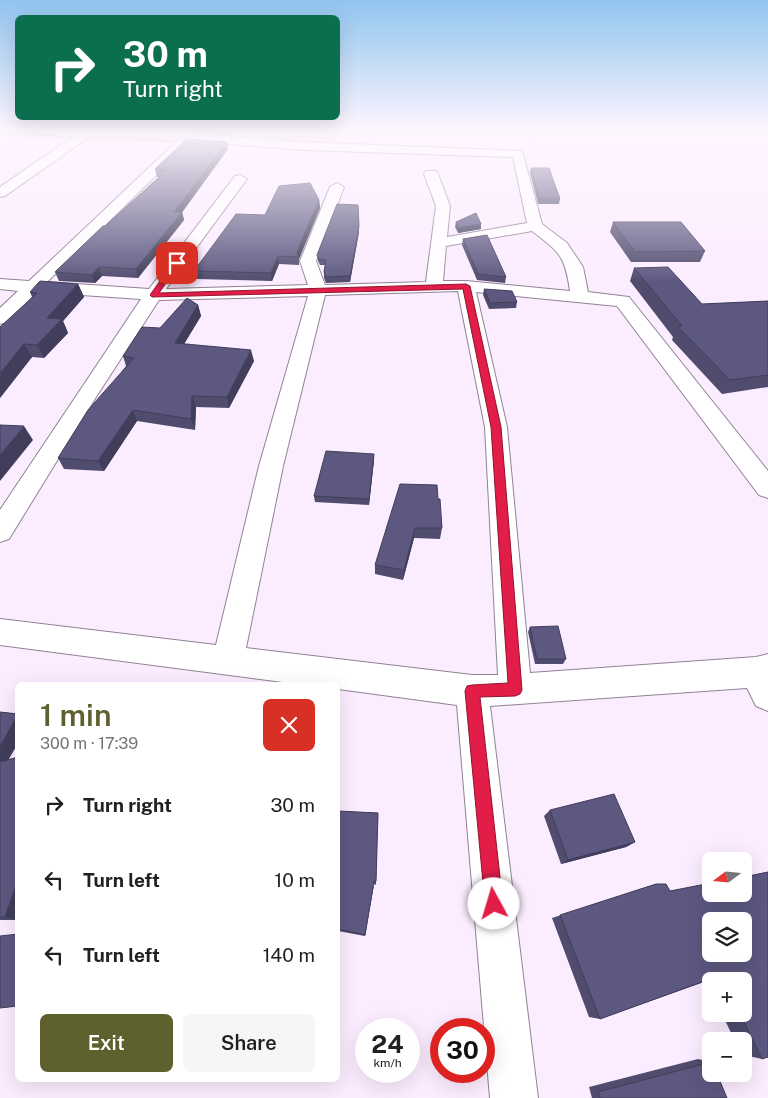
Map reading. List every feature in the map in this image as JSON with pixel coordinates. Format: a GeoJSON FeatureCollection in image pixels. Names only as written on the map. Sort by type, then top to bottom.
{"type":"FeatureCollection","features":[{"type":"Feature","properties":{"kind":"street"},"geometry":{"type":"LineString","coordinates":[[0,193],[17,181]]}},
{"type":"Feature","properties":{"kind":"street"},"geometry":{"type":"LineString","coordinates":[[0,318],[143,181]]}},
{"type":"Feature","properties":{"kind":"street"},"geometry":{"type":"LineString","coordinates":[[0,532],[125,336],[211,214],[238,181]]}},
{"type":"Feature","properties":{"kind":"street"},"geometry":{"type":"LineString","coordinates":[[434,181],[443,206],[434,287]]}},
{"type":"Feature","properties":{"kind":"street"},"geometry":{"type":"LineString","coordinates":[[524,181],[535,226],[561,246],[575,268],[580,297]]}},
{"type":"Feature","properties":{"kind":"street"},"geometry":{"type":"LineString","coordinates":[[228,660],[271,466],[318,290],[308,261],[338,187]]}},
{"type":"Feature","properties":{"kind":"street"},"geometry":{"type":"LineString","coordinates":[[439,243],[535,226]]}},
{"type":"Feature","properties":{"kind":"street"},"geometry":{"type":"LineString","coordinates":[[0,284],[154,295],[466,286],[623,301],[768,489]]}},
{"type":"Feature","properties":{"kind":"street"},"geometry":{"type":"LineString","coordinates":[[466,286],[496,427],[515,690]]}},
{"type":"Feature","properties":{"kind":"street"},"geometry":{"type":"LineString","coordinates":[[0,632],[472,691],[764,679]]}},
{"type":"Feature","properties":{"kind":"street"},"geometry":{"type":"LineString","coordinates":[[472,691],[514,1098]]}},
{"type":"Feature","properties":{"kind":"building"},"geometry":{"type":"Polygon","coordinates":[[[155,181],[197,181],[174,212],[182,212],[136,269],[99,267],[92,275],[55,272],[155,181]]]}},
{"type":"Feature","properties":{"kind":"building"},"geometry":{"type":"Polygon","coordinates":[[[535,181],[554,181],[560,199],[539,198],[535,181]]]}},
{"type":"Feature","properties":{"kind":"building"},"geometry":{"type":"Polygon","coordinates":[[[310,183],[319,200],[297,252],[298,257],[278,256],[271,273],[194,271],[236,214],[265,215],[279,186],[310,183]]]}},
{"type":"Feature","properties":{"kind":"building"},"geometry":{"type":"Polygon","coordinates":[[[337,204],[358,205],[359,226],[350,276],[326,277],[324,272],[326,260],[319,259],[317,255],[337,204]]]}},
{"type":"Feature","properties":{"kind":"building"},"geometry":{"type":"Polygon","coordinates":[[[476,213],[481,224],[458,228],[456,222],[476,213]]]}},
{"type":"Feature","properties":{"kind":"building"},"geometry":{"type":"Polygon","coordinates":[[[613,222],[681,222],[705,251],[635,252],[613,222]]]}},
{"type":"Feature","properties":{"kind":"building"},"geometry":{"type":"Polygon","coordinates":[[[487,235],[506,277],[478,274],[463,239],[487,235]]]}},
{"type":"Feature","properties":{"kind":"building"},"geometry":{"type":"Polygon","coordinates":[[[668,267],[702,304],[768,301],[768,375],[730,380],[678,327],[682,326],[634,268],[668,267]]]}},
{"type":"Feature","properties":{"kind":"building"},"geometry":{"type":"Polygon","coordinates":[[[40,281],[78,284],[47,318],[62,319],[37,345],[24,344],[0,373],[0,327],[37,293],[30,292],[40,281]]]}},
{"type":"Feature","properties":{"kind":"building"},"geometry":{"type":"Polygon","coordinates":[[[484,289],[512,291],[517,302],[490,303],[484,289]]]}},
{"type":"Feature","properties":{"kind":"building"},"geometry":{"type":"Polygon","coordinates":[[[187,298],[198,305],[175,343],[251,350],[227,397],[192,396],[191,419],[133,410],[98,461],[58,458],[88,410],[134,358],[123,356],[142,327],[160,328],[187,298]]]}},
{"type":"Feature","properties":{"kind":"building"},"geometry":{"type":"Polygon","coordinates":[[[0,425],[24,426],[0,455],[0,425]]]}},
{"type":"Feature","properties":{"kind":"building"},"geometry":{"type":"Polygon","coordinates":[[[326,451],[374,454],[369,499],[314,496],[326,451]]]}},
{"type":"Feature","properties":{"kind":"building"},"geometry":{"type":"Polygon","coordinates":[[[400,484],[437,485],[442,528],[415,528],[404,570],[375,565],[400,484]]]}},
{"type":"Feature","properties":{"kind":"building"},"geometry":{"type":"Polygon","coordinates":[[[558,626],[566,659],[537,659],[530,627],[558,626]]]}},
{"type":"Feature","properties":{"kind":"building"},"geometry":{"type":"Polygon","coordinates":[[[0,712],[15,714],[15,720],[0,747],[0,712]]]}},
{"type":"Feature","properties":{"kind":"building"},"geometry":{"type":"Polygon","coordinates":[[[15,758],[15,889],[5,917],[0,917],[0,762],[15,758]]]}},
{"type":"Feature","properties":{"kind":"building"},"geometry":{"type":"Polygon","coordinates":[[[614,794],[635,842],[568,860],[550,810],[614,794]]]}},
{"type":"Feature","properties":{"kind":"building"},"geometry":{"type":"Polygon","coordinates":[[[340,811],[378,813],[376,881],[374,881],[365,935],[340,929],[340,811]]]}},
{"type":"Feature","properties":{"kind":"building"},"geometry":{"type":"Polygon","coordinates":[[[768,872],[768,1057],[762,1059],[752,1039],[752,1032],[749,1032],[744,1022],[752,1022],[752,972],[702,972],[702,982],[600,1019],[560,915],[656,884],[666,884],[670,891],[702,885],[702,902],[752,902],[752,875],[768,872]]]}},
{"type":"Feature","properties":{"kind":"building"},"geometry":{"type":"Polygon","coordinates":[[[15,934],[15,1006],[0,1008],[0,936],[15,934]]]}},
{"type":"Feature","properties":{"kind":"building"},"geometry":{"type":"Polygon","coordinates":[[[702,1064],[702,1082],[720,1082],[727,1098],[600,1098],[598,1092],[702,1064]]]}},
{"type":"Feature","properties":{"kind":"route"},"geometry":{"type":"LineString","coordinates":[[177,263],[154,295],[466,286],[496,427],[515,690],[472,691],[494,904]]}}]}
